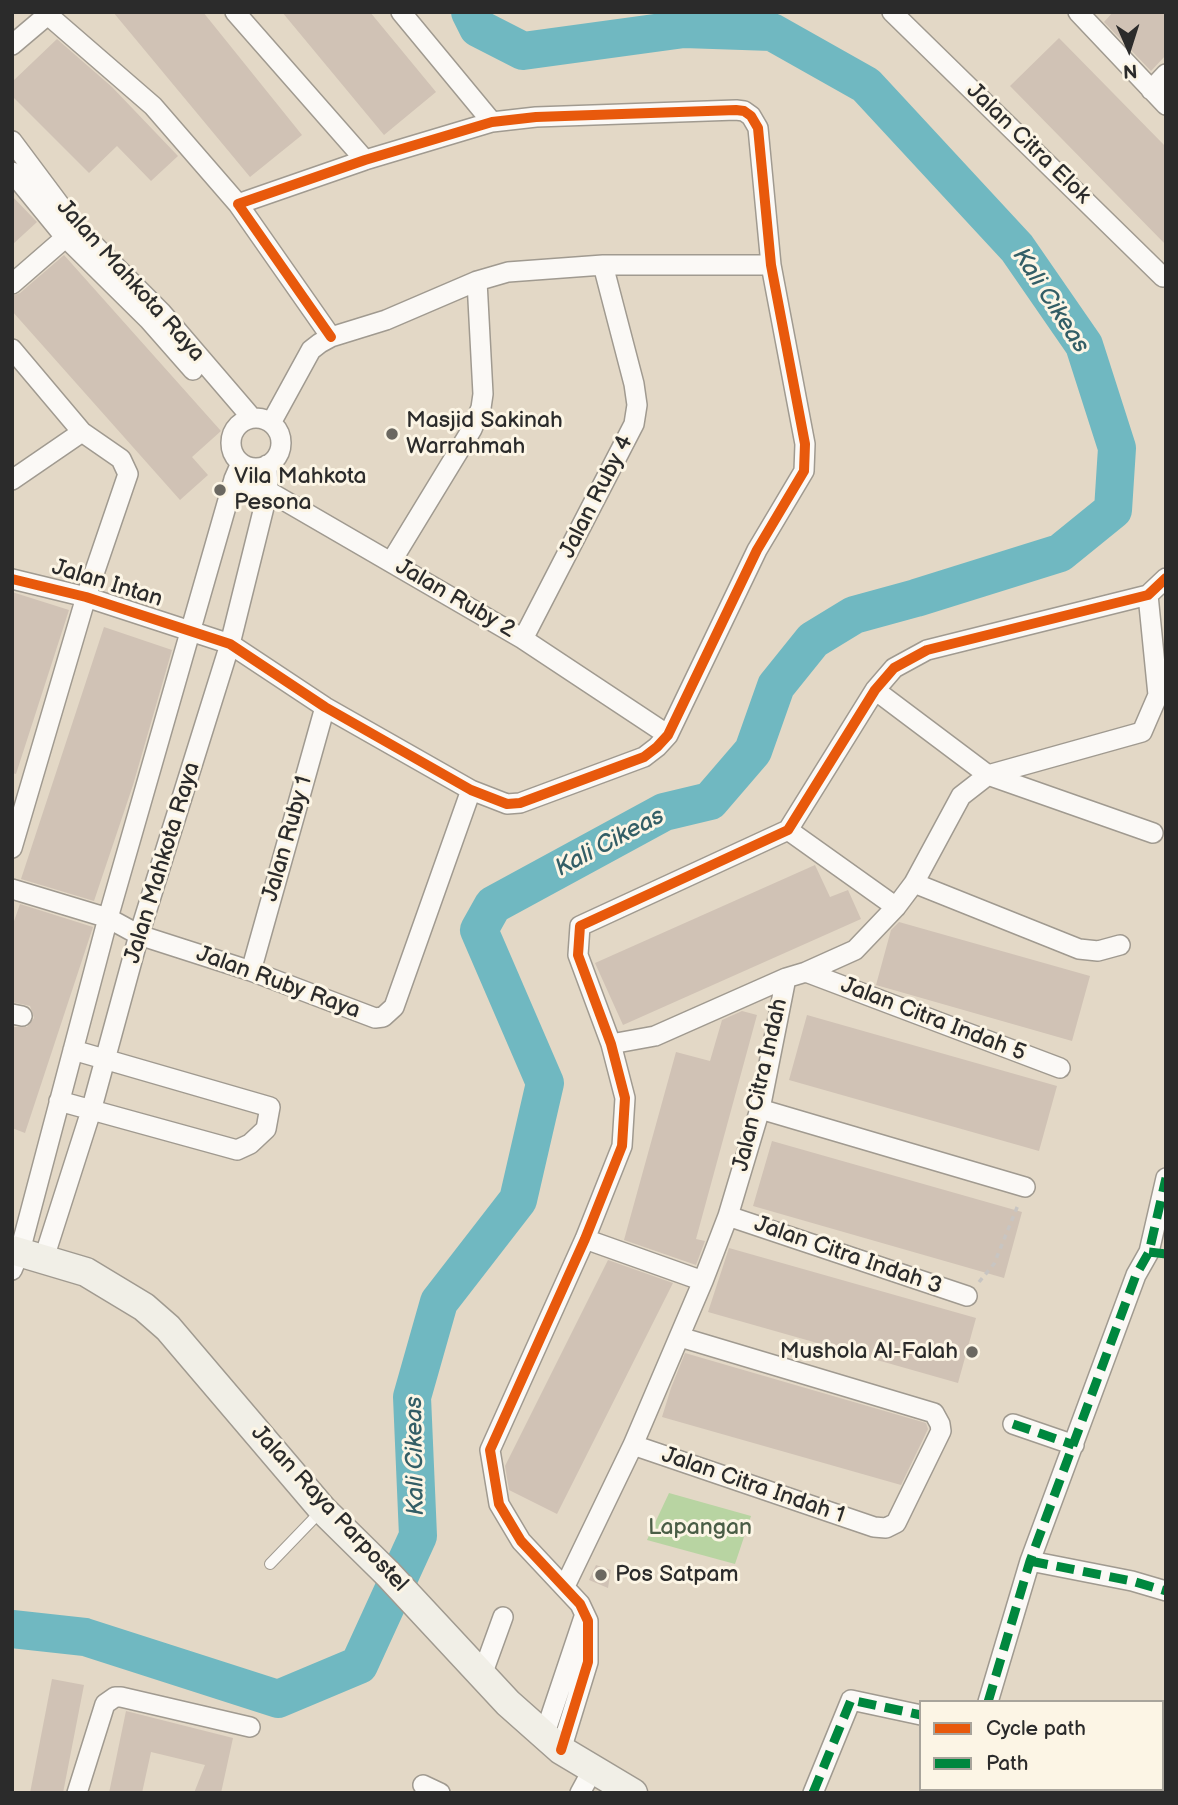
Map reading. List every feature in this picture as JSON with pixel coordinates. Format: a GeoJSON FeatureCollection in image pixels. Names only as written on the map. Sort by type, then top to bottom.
{"type":"FeatureCollection","features":[{"type":"Feature","properties":{"kind":"main road","name":"Jalan Raya Parpostel"},"geometry":{"type":"LineString","coordinates":[[22,1258],[86,1272],[144,1307],[168,1328],[323,1510],[388,1574],[508,1703],[553,1743],[586,1781],[633,1793]]}},
{"type":"Feature","properties":{"kind":"street"},"geometry":{"type":"LineString","coordinates":[[234,12],[365,160]]}},
{"type":"Feature","properties":{"kind":"street"},"geometry":{"type":"LineString","coordinates":[[401,12],[492,122]]}},
{"type":"Feature","properties":{"kind":"street"},"geometry":{"type":"LineString","coordinates":[[1078,12],[1166,106]]}},
{"type":"Feature","properties":{"kind":"street","name":"Jalan Citra Elok"},"geometry":{"type":"LineString","coordinates":[[895,13],[1165,280]]}},
{"type":"Feature","properties":{"kind":"street"},"geometry":{"type":"LineString","coordinates":[[12,45],[50,14],[153,106],[174,127],[238,204],[331,337]]}},
{"type":"Feature","properties":{"kind":"street"},"geometry":{"type":"LineString","coordinates":[[1151,90],[1166,75]]}},
{"type":"Feature","properties":{"kind":"street"},"geometry":{"type":"LineString","coordinates":[[238,204],[365,160],[492,122],[536,117],[744,111],[751,116],[758,128],[771,265],[805,444],[804,471],[757,550],[668,735]]}},
{"type":"Feature","properties":{"kind":"street","name":"Jalan Mahkota Raya"},"geometry":{"type":"LineString","coordinates":[[12,141],[71,233]]}},
{"type":"Feature","properties":{"kind":"street","name":"Jalan Mahkota Raya"},"geometry":{"type":"LineString","coordinates":[[12,172],[71,233],[161,312],[246,420]]}},
{"type":"Feature","properties":{"kind":"street"},"geometry":{"type":"LineString","coordinates":[[12,284],[71,233]]}},
{"type":"Feature","properties":{"kind":"street"},"geometry":{"type":"LineString","coordinates":[[271,423],[311,350],[331,337],[386,320],[477,281],[508,272],[603,265],[771,265]]}},
{"type":"Feature","properties":{"kind":"street","name":"Jalan Ruby 4"},"geometry":{"type":"LineString","coordinates":[[523,639],[634,425],[634,384],[603,265]]}},
{"type":"Feature","properties":{"kind":"street"},"geometry":{"type":"LineString","coordinates":[[391,562],[472,429],[481,408],[483,394],[477,281]]}},
{"type":"Feature","properties":{"kind":"street"},"geometry":{"type":"LineString","coordinates":[[12,349],[82,432],[121,459],[128,474],[86,597],[12,848]]}},
{"type":"Feature","properties":{"kind":"street"},"geometry":{"type":"LineString","coordinates":[[262,419],[271,423],[281,440],[275,459],[267,465],[237,471],[231,439],[246,420],[262,419]]}},
{"type":"Feature","properties":{"kind":"street"},"geometry":{"type":"LineString","coordinates":[[12,480],[82,432]]}},
{"type":"Feature","properties":{"kind":"street","name":"Jalan Mahkota Raya"},"geometry":{"type":"LineString","coordinates":[[22,1258],[90,1111],[139,935],[230,645],[268,491],[267,465]]}},
{"type":"Feature","properties":{"kind":"street","name":"Jalan Mahkota Raya"},"geometry":{"type":"LineString","coordinates":[[22,1258],[108,918],[237,471]]}},
{"type":"Feature","properties":{"kind":"street","name":"Jalan Ruby 2"},"geometry":{"type":"LineString","coordinates":[[237,471],[523,639],[668,735]]}},
{"type":"Feature","properties":{"kind":"street"},"geometry":{"type":"LineString","coordinates":[[553,1743],[586,1614],[565,1586],[521,1541],[499,1504],[489,1450],[585,1240],[622,1146],[625,1098],[611,1044],[578,955],[580,926],[788,831],[875,690],[894,668],[927,650],[1148,595],[1166,578]]}},
{"type":"Feature","properties":{"kind":"street","name":"Jalan Intan"},"geometry":{"type":"LineString","coordinates":[[12,579],[86,597],[230,645],[325,707],[471,790],[507,804],[520,803],[644,757],[668,735]]}},
{"type":"Feature","properties":{"kind":"street","name":"Jalan Citra Indah"},"geometry":{"type":"LineString","coordinates":[[565,1586],[633,1445],[729,1216],[760,1109],[786,978],[855,950],[896,907],[914,883],[961,796],[988,775],[1142,732],[1158,695],[1148,595]]}},
{"type":"Feature","properties":{"kind":"street"},"geometry":{"type":"LineString","coordinates":[[875,690],[988,775],[1153,833]]}},
{"type":"Feature","properties":{"kind":"street","name":"Jalan Ruby 1"},"geometry":{"type":"LineString","coordinates":[[251,971],[325,707]]}},
{"type":"Feature","properties":{"kind":"street","name":"Jalan Ruby Raya"},"geometry":{"type":"LineString","coordinates":[[12,889],[108,918],[139,935],[251,971],[375,1018],[389,1013],[394,1007],[471,790]]}},
{"type":"Feature","properties":{"kind":"street"},"geometry":{"type":"LineString","coordinates":[[788,831],[896,907]]}},
{"type":"Feature","properties":{"kind":"street"},"geometry":{"type":"LineString","coordinates":[[914,883],[1079,949],[1098,951],[1120,945]]}},
{"type":"Feature","properties":{"kind":"street","name":"Jalan Citra Indah 5"},"geometry":{"type":"LineString","coordinates":[[806,972],[1060,1068]]}},
{"type":"Feature","properties":{"kind":"street"},"geometry":{"type":"LineString","coordinates":[[611,1044],[655,1036],[786,978]]}},
{"type":"Feature","properties":{"kind":"street"},"geometry":{"type":"LineString","coordinates":[[60,1101],[237,1150],[250,1144],[266,1129],[270,1107],[73,1050]]}},
{"type":"Feature","properties":{"kind":"street"},"geometry":{"type":"LineString","coordinates":[[760,1109],[1025,1187]]}},
{"type":"Feature","properties":{"kind":"street"},"geometry":{"type":"LineString","coordinates":[[989,1700],[1030,1561],[1136,1275],[1157,1253],[1166,1178]]}},
{"type":"Feature","properties":{"kind":"street","name":"Jalan Citra Indah 3"},"geometry":{"type":"LineString","coordinates":[[729,1216],[967,1296]]}},
{"type":"Feature","properties":{"kind":"street"},"geometry":{"type":"LineString","coordinates":[[585,1240],[704,1281]]}},
{"type":"Feature","properties":{"kind":"street","name":"Jalan Citra Indah 1"},"geometry":{"type":"LineString","coordinates":[[633,1445],[874,1527],[886,1528],[896,1523],[941,1431],[934,1413],[680,1337]]}},
{"type":"Feature","properties":{"kind":"street"},"geometry":{"type":"LineString","coordinates":[[1013,1424],[1074,1446]]}},
{"type":"Feature","properties":{"kind":"street"},"geometry":{"type":"LineString","coordinates":[[1030,1561],[1132,1581],[1166,1591]]}},
{"type":"Feature","properties":{"kind":"street"},"geometry":{"type":"LineString","coordinates":[[482,1675],[503,1617]]}},
{"type":"Feature","properties":{"kind":"street"},"geometry":{"type":"LineString","coordinates":[[77,1793],[104,1704],[114,1697],[250,1727]]}},
{"type":"Feature","properties":{"kind":"street"},"geometry":{"type":"LineString","coordinates":[[814,1793],[851,1700],[919,1715]]}},
{"type":"Feature","properties":{"kind":"lane"},"geometry":{"type":"LineString","coordinates":[[270,1564],[323,1510]]}},
{"type":"Feature","properties":{"kind":"path"},"geometry":{"type":"LineString","coordinates":[[967,1296],[994,1264],[1025,1187]]}},
{"type":"Feature","properties":{"kind":"green space","name":"Lapangan"},"geometry":{"type":"Polygon","coordinates":[[[669,1493],[751,1516],[735,1564],[647,1540],[669,1493]]]}},
{"type":"Feature","properties":{"kind":"building"},"geometry":{"type":"Polygon","coordinates":[[[113,12],[203,12],[302,135],[250,177],[113,12]]]}},
{"type":"Feature","properties":{"kind":"building"},"geometry":{"type":"Polygon","coordinates":[[[282,12],[370,12],[436,92],[384,135],[282,12]]]}},
{"type":"Feature","properties":{"kind":"building"},"geometry":{"type":"Polygon","coordinates":[[[1113,12],[1166,12],[1166,55],[1151,71],[1104,22],[1113,12]]]}},
{"type":"Feature","properties":{"kind":"building"},"geometry":{"type":"Polygon","coordinates":[[[1059,38],[1166,147],[1166,245],[1010,86],[1059,38]]]}},
{"type":"Feature","properties":{"kind":"building"},"geometry":{"type":"Polygon","coordinates":[[[57,39],[112,87],[178,156],[151,181],[117,146],[89,173],[12,96],[12,82],[57,39]]]}},
{"type":"Feature","properties":{"kind":"building"},"geometry":{"type":"Polygon","coordinates":[[[12,196],[37,222],[12,245],[12,196]]]}},
{"type":"Feature","properties":{"kind":"building"},"geometry":{"type":"Polygon","coordinates":[[[64,255],[221,431],[192,457],[208,475],[180,500],[12,311],[12,296],[20,293],[64,255]]]}},
{"type":"Feature","properties":{"kind":"building"},"geometry":{"type":"Polygon","coordinates":[[[12,592],[69,610],[16,774],[12,773],[12,592]]]}},
{"type":"Feature","properties":{"kind":"building"},"geometry":{"type":"Polygon","coordinates":[[[104,627],[172,650],[133,785],[94,901],[21,879],[104,627]]]}},
{"type":"Feature","properties":{"kind":"building"},"geometry":{"type":"Polygon","coordinates":[[[815,865],[830,897],[848,890],[861,919],[623,1025],[595,963],[815,865]]]}},
{"type":"Feature","properties":{"kind":"building"},"geometry":{"type":"Polygon","coordinates":[[[20,904],[93,927],[25,1133],[12,1128],[12,1027],[27,1027],[34,1018],[30,1006],[12,1002],[12,927],[20,904]]]}},
{"type":"Feature","properties":{"kind":"building"},"geometry":{"type":"Polygon","coordinates":[[[899,922],[1090,976],[1072,1041],[876,985],[891,930],[899,922]]]}},
{"type":"Feature","properties":{"kind":"building"},"geometry":{"type":"Polygon","coordinates":[[[742,1011],[757,1015],[696,1239],[705,1241],[696,1265],[624,1240],[676,1052],[710,1061],[722,1020],[742,1011]]]}},
{"type":"Feature","properties":{"kind":"building"},"geometry":{"type":"Polygon","coordinates":[[[807,1015],[1057,1086],[1039,1151],[789,1080],[807,1015]]]}},
{"type":"Feature","properties":{"kind":"building"},"geometry":{"type":"Polygon","coordinates":[[[772,1141],[1022,1212],[1004,1278],[753,1206],[772,1141]]]}},
{"type":"Feature","properties":{"kind":"building"},"geometry":{"type":"Polygon","coordinates":[[[729,1248],[976,1318],[958,1383],[708,1312],[729,1248]]]}},
{"type":"Feature","properties":{"kind":"building"},"geometry":{"type":"Polygon","coordinates":[[[608,1260],[673,1283],[557,1514],[509,1490],[505,1466],[608,1260]]]}},
{"type":"Feature","properties":{"kind":"building"},"geometry":{"type":"Polygon","coordinates":[[[685,1353],[926,1423],[928,1429],[901,1485],[662,1417],[685,1353]]]}},
{"type":"Feature","properties":{"kind":"building","name":"Pos Satpam"},"geometry":{"type":"Polygon","coordinates":[[[596,1565],[611,1570],[608,1588],[589,1580],[596,1565]]]}},
{"type":"Feature","properties":{"kind":"building"},"geometry":{"type":"Polygon","coordinates":[[[52,1679],[84,1685],[63,1793],[30,1793],[52,1679]]]}},
{"type":"Feature","properties":{"kind":"building"},"geometry":{"type":"Polygon","coordinates":[[[126,1711],[233,1738],[221,1793],[194,1793],[205,1765],[151,1752],[142,1793],[109,1793],[126,1711]]]}},
{"type":"Feature","properties":{"kind":"waterway","name":"Kali Cikeas"},"geometry":{"type":"LineString","coordinates":[[12,1629],[85,1637],[278,1699],[359,1665],[418,1536],[412,1397],[439,1302],[518,1200],[545,1083],[479,930],[493,905],[664,812],[710,801],[753,751],[776,686],[813,640],[854,615],[1060,553],[1113,510],[1117,448],[1084,345],[1017,248],[866,85],[772,32],[684,29],[523,51],[478,28],[470,12]]}},
{"type":"Feature","properties":{"kind":"marked path"},"geometry":{"type":"LineString","coordinates":[[989,1700],[1030,1561],[1136,1275],[1149,1252],[1166,1178]]}},
{"type":"Feature","properties":{"kind":"marked path"},"geometry":{"type":"LineString","coordinates":[[1149,1252],[1166,1254]]}},
{"type":"Feature","properties":{"kind":"marked path"},"geometry":{"type":"LineString","coordinates":[[1013,1424],[1074,1445]]}},
{"type":"Feature","properties":{"kind":"marked path"},"geometry":{"type":"LineString","coordinates":[[1030,1561],[1132,1581],[1166,1591]]}},
{"type":"Feature","properties":{"kind":"marked path"},"geometry":{"type":"LineString","coordinates":[[813,1793],[851,1700],[919,1715]]}},
{"type":"Feature","properties":{"kind":"cycle path"},"geometry":{"type":"LineString","coordinates":[[12,579],[86,597],[230,644],[325,707],[471,790],[507,804],[520,803],[644,757],[657,747],[668,735],[757,550],[804,471],[805,444],[771,265],[758,128],[751,116],[736,110],[536,117],[492,122],[365,160],[238,204],[331,337]]}},
{"type":"Feature","properties":{"kind":"cycle path"},"geometry":{"type":"LineString","coordinates":[[561,1750],[588,1662],[588,1621],[580,1604],[521,1541],[499,1504],[490,1450],[585,1239],[622,1146],[625,1098],[611,1044],[578,955],[580,926],[788,830],[875,690],[894,668],[927,650],[1148,595],[1166,578]]}},
{"type":"Feature","properties":{"kind":"place","name":"Masjid Sakinah Warrahmah"},"geometry":{"type":"Point","coordinates":[392,434]}},
{"type":"Feature","properties":{"kind":"place","name":"Vila Mahkota Pesona"},"geometry":{"type":"Point","coordinates":[220,490]}},
{"type":"Feature","properties":{"kind":"place","name":"Mushola Al-Falah"},"geometry":{"type":"Point","coordinates":[972,1352]}},
{"type":"Feature","properties":{"kind":"place","name":"Pos Satpam"},"geometry":{"type":"Point","coordinates":[601,1575]}}]}
